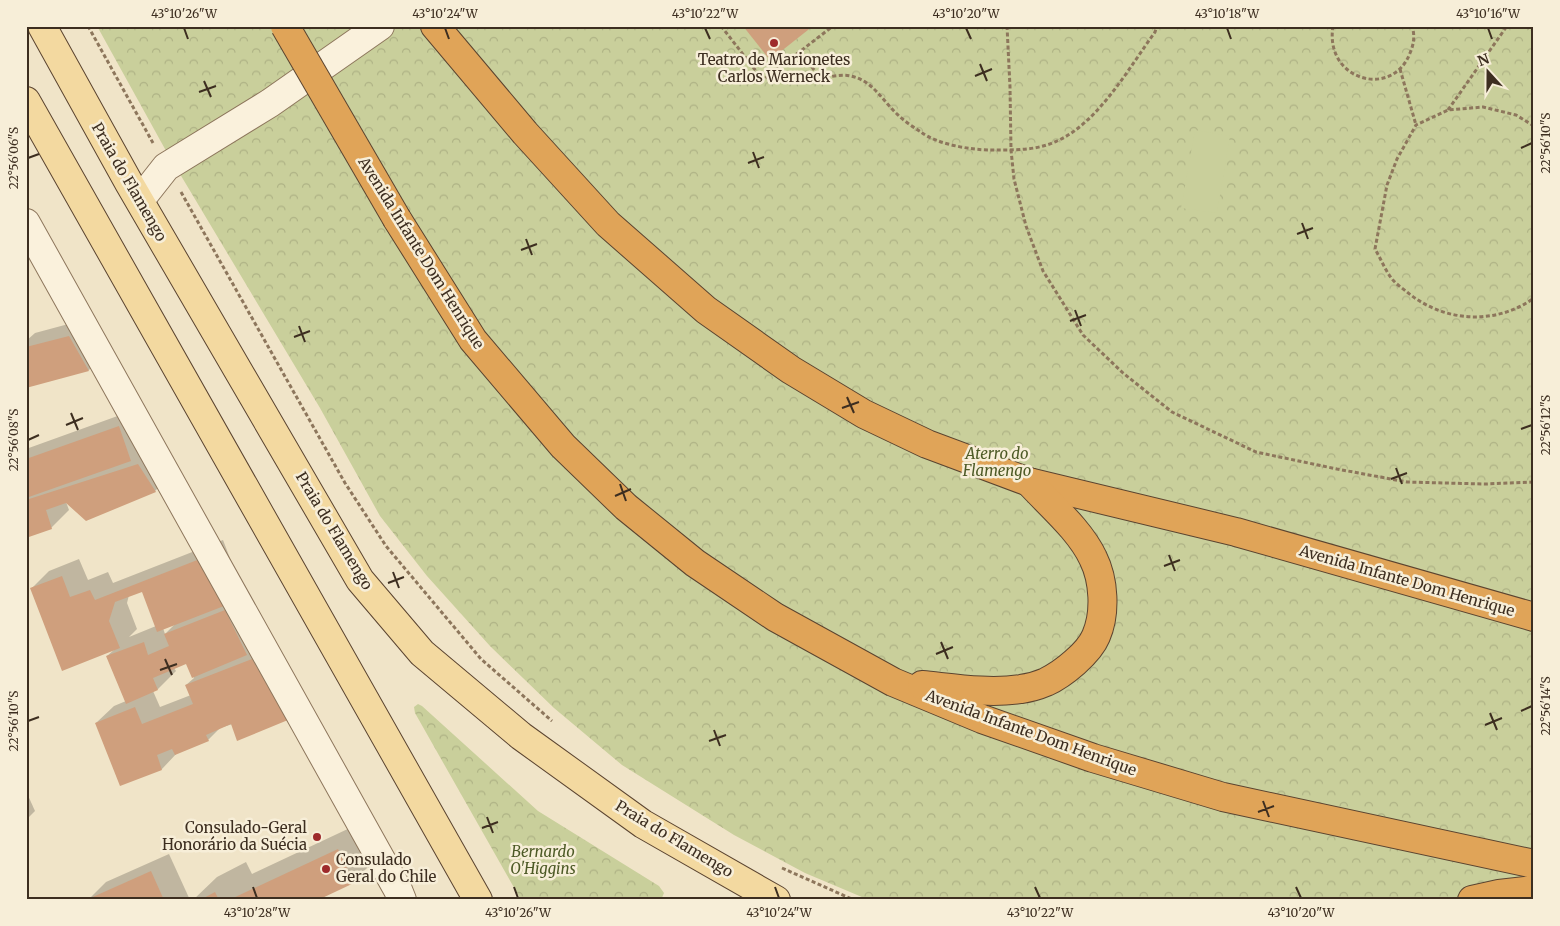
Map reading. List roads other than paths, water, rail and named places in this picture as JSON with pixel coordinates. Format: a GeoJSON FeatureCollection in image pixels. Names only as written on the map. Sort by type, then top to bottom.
{"type":"FeatureCollection","features":[{"type":"Feature","properties":{"kind":"highway","name":"Avenida Infante Dom Henrique"},"geometry":{"type":"LineString","coordinates":[[284,26],[397,219],[473,340],[563,446],[626,507],[695,563],[775,617],[893,682],[982,718],[1093,758],[1223,797],[1534,864]]}},
{"type":"Feature","properties":{"kind":"highway","name":"Avenida Infante Dom Henrique"},"geometry":{"type":"LineString","coordinates":[[435,26],[525,133],[608,224],[706,310],[791,370],[864,414],[927,444],[1029,482],[1236,532],[1534,617]]}},
{"type":"Feature","properties":{"kind":"highway"},"geometry":{"type":"LineString","coordinates":[[893,682],[992,691],[1020,689],[1046,682],[1063,672],[1081,657],[1096,637],[1102,612],[1100,578],[1093,557],[1078,535],[1029,482]]}},
{"type":"Feature","properties":{"kind":"highway"},"geometry":{"type":"LineString","coordinates":[[1472,900],[1499,894],[1534,890]]}},
{"type":"Feature","properties":{"kind":"main road","name":"Praia do Flamengo"},"geometry":{"type":"LineString","coordinates":[[42,26],[140,200],[360,580],[422,653],[521,736],[643,824],[776,900]]}},
{"type":"Feature","properties":{"kind":"main road"},"geometry":{"type":"LineString","coordinates":[[26,102],[478,900]]}},
{"type":"Feature","properties":{"kind":"street"},"geometry":{"type":"LineString","coordinates":[[140,200],[166,166],[270,103],[380,26]]}},
{"type":"Feature","properties":{"kind":"street"},"geometry":{"type":"LineString","coordinates":[[26,223],[392,896]]}},
{"type":"Feature","properties":{"kind":"place","name":"Teatro de Marionetes Carlos Werneck"},"geometry":{"type":"Point","coordinates":[774,43]}},
{"type":"Feature","properties":{"kind":"place","name":"Consulado-Geral Honorário da Suécia"},"geometry":{"type":"Point","coordinates":[317,837]}},
{"type":"Feature","properties":{"kind":"place","name":"Consulado Geral do Chile"},"geometry":{"type":"Point","coordinates":[326,869]}},
{"type":"Feature","properties":{"kind":"park label","name":"Aterro do Flamengo"},"geometry":{"type":"Point","coordinates":[997,462]}},
{"type":"Feature","properties":{"kind":"park label","name":"Bernardo O'Higgins"},"geometry":{"type":"Point","coordinates":[543,860]}}]}
